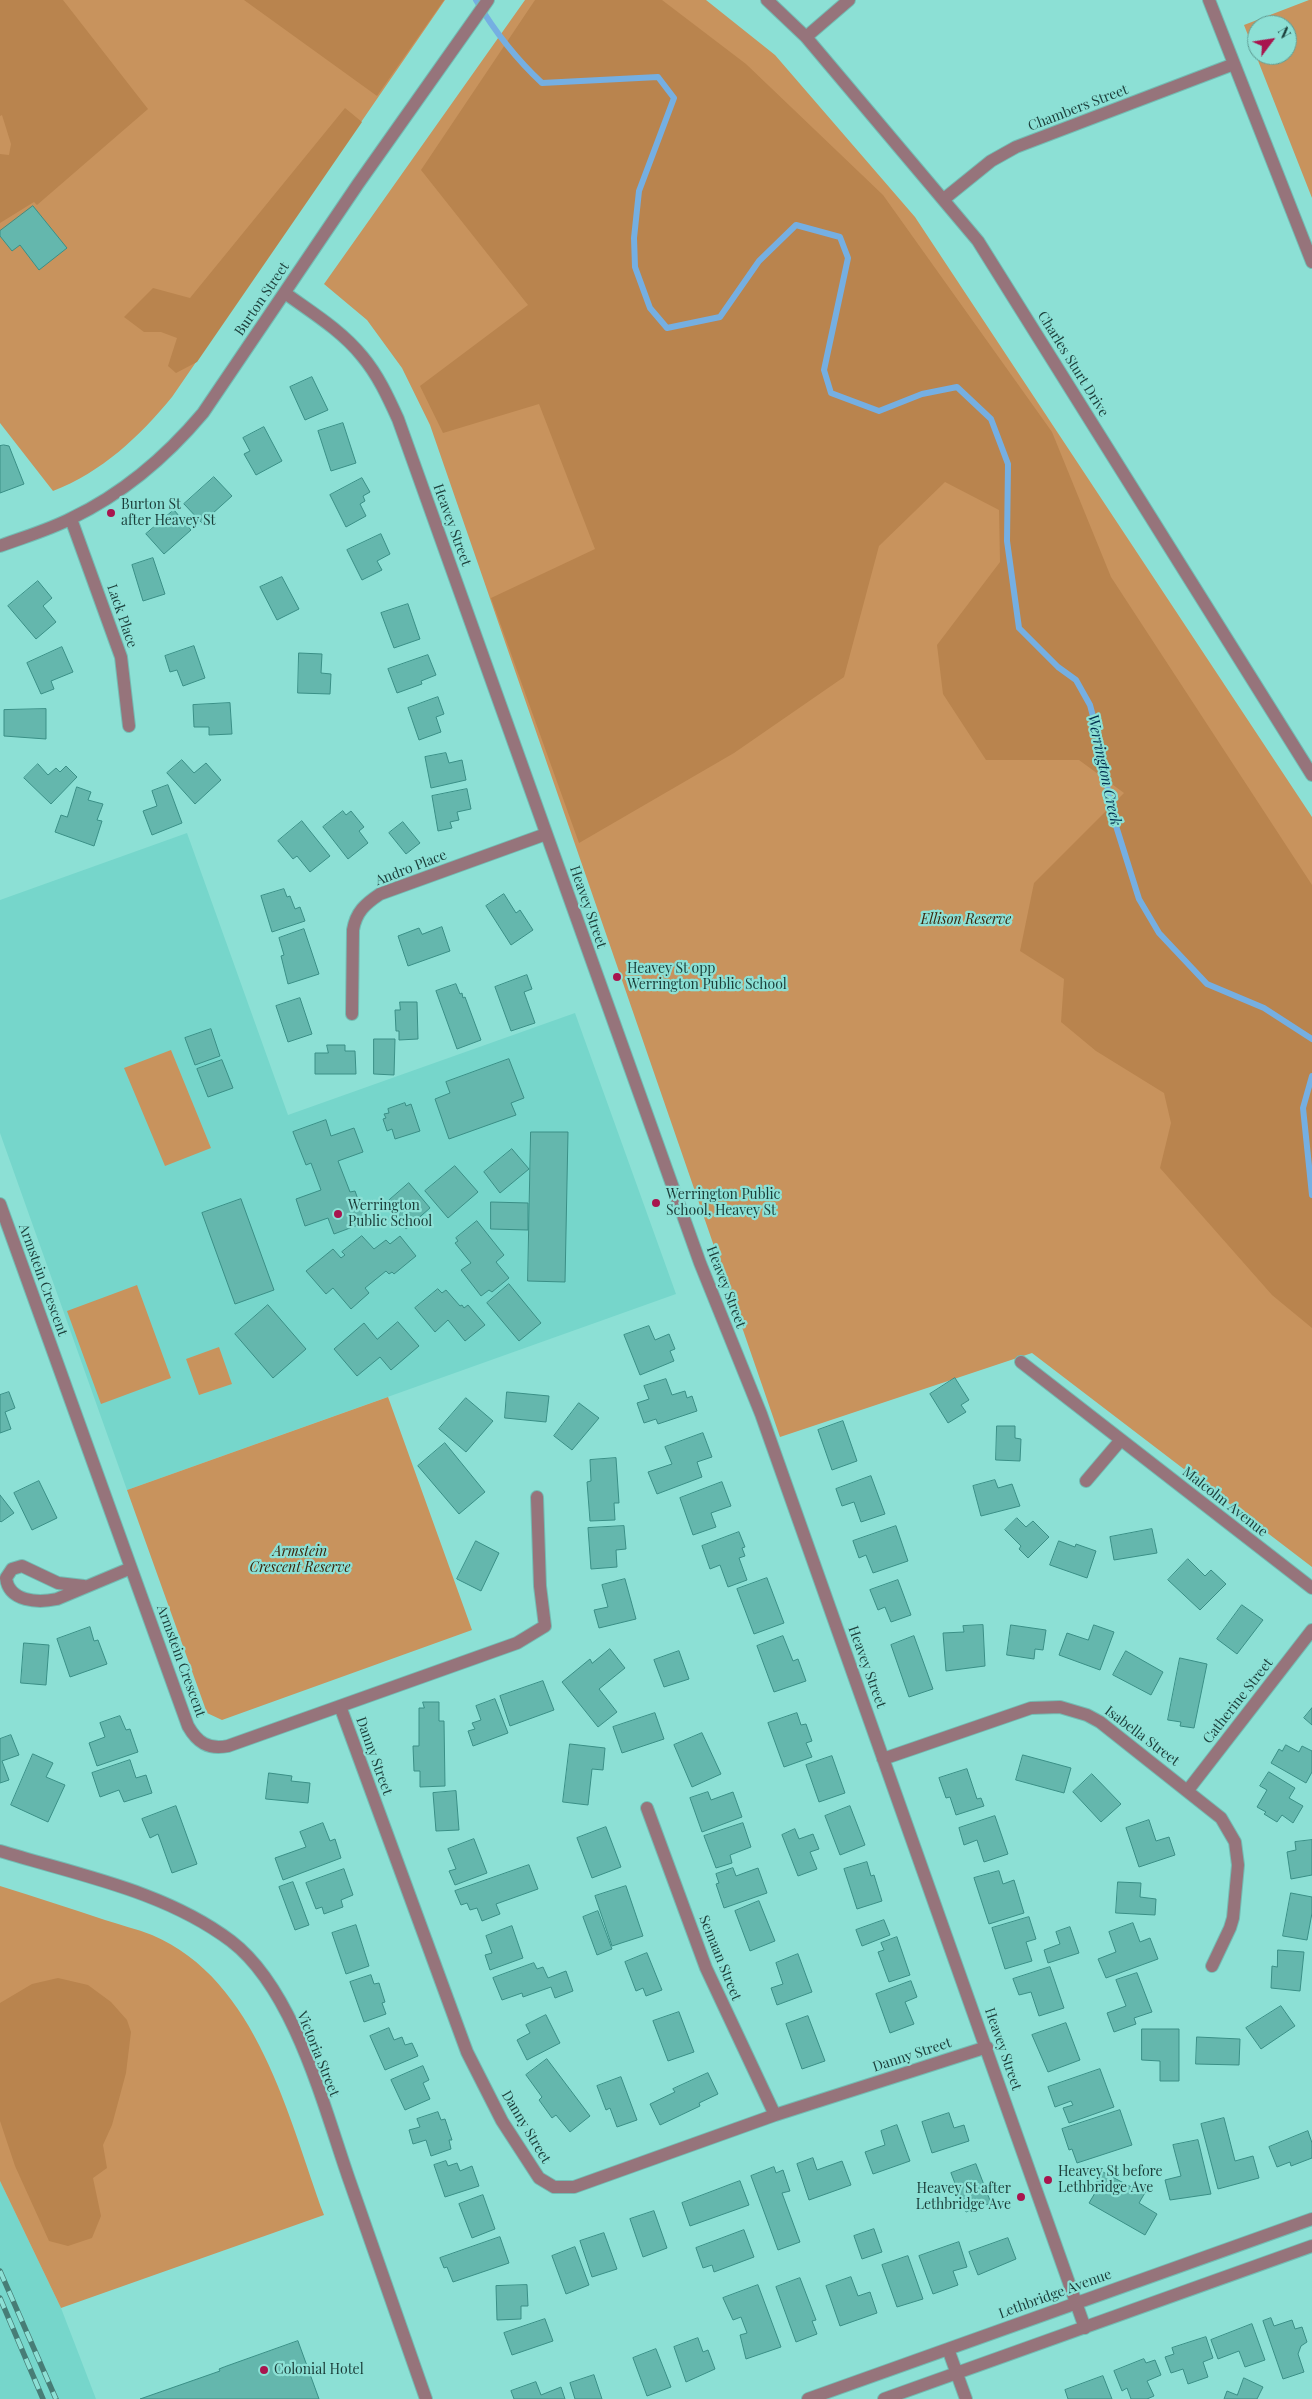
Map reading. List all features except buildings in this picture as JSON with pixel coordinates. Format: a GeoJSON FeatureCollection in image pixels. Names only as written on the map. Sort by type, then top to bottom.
{"type":"FeatureCollection","features":[{"type":"Feature","properties":{"kind":"street","name":"Burton Street"},"geometry":{"type":"LineString","coordinates":[[0,546],[71,519],[106,500],[163,458],[184,436],[203,413],[358,184],[488,0]]}},
{"type":"Feature","properties":{"kind":"street","name":"Charles Sturt Drive"},"geometry":{"type":"LineString","coordinates":[[767,0],[806,37],[944,199],[990,260],[1312,775]]}},
{"type":"Feature","properties":{"kind":"street"},"geometry":{"type":"LineString","coordinates":[[806,37],[849,0]]}},
{"type":"Feature","properties":{"kind":"street"},"geometry":{"type":"LineString","coordinates":[[1210,0],[1312,262]]}},
{"type":"Feature","properties":{"kind":"street","name":"Chambers Street"},"geometry":{"type":"LineString","coordinates":[[944,199],[991,161],[1016,147],[1234,64]]}},
{"type":"Feature","properties":{"kind":"street","name":"Heavey Street"},"geometry":{"type":"LineString","coordinates":[[285,293],[354,346],[375,373],[387,394],[407,442],[696,1254],[761,1414],[1085,2328]]}},
{"type":"Feature","properties":{"kind":"street","name":"Lack Place"},"geometry":{"type":"LineString","coordinates":[[71,519],[120,656],[129,726]]}},
{"type":"Feature","properties":{"kind":"street","name":"Andro Place"},"geometry":{"type":"LineString","coordinates":[[352,1014],[353,930],[355,918],[364,906],[380,894],[546,834]]}},
{"type":"Feature","properties":{"kind":"street","name":"Armstein Crescent"},"geometry":{"type":"LineString","coordinates":[[0,1204],[188,1726],[193,1734],[205,1745],[228,1746],[517,1643],[545,1626],[540,1586],[537,1497]]}},
{"type":"Feature","properties":{"kind":"street","name":"Malcolm Avenue"},"geometry":{"type":"LineString","coordinates":[[1021,1362],[1312,1588]]}},
{"type":"Feature","properties":{"kind":"street"},"geometry":{"type":"LineString","coordinates":[[1086,1482],[1120,1440]]}},
{"type":"Feature","properties":{"kind":"street"},"geometry":{"type":"LineString","coordinates":[[84,1586],[58,1583],[22,1566],[12,1569],[6,1578],[7,1585],[13,1594],[38,1601],[57,1599],[84,1586],[131,1568]]}},
{"type":"Feature","properties":{"kind":"street","name":"Catherine Street"},"geometry":{"type":"LineString","coordinates":[[1188,1790],[1312,1630]]}},
{"type":"Feature","properties":{"kind":"street","name":"Danny Street"},"geometry":{"type":"LineString","coordinates":[[340,1706],[467,2052],[502,2121],[539,2178],[554,2187],[574,2188],[774,2115],[986,2047]]}},
{"type":"Feature","properties":{"kind":"street","name":"Isabella Street"},"geometry":{"type":"LineString","coordinates":[[883,1759],[1017,1711],[1044,1706],[1060,1707],[1087,1715],[1100,1722],[1221,1818],[1235,1842],[1238,1854],[1232,1923],[1212,1966]]}},
{"type":"Feature","properties":{"kind":"street","name":"Semaan Street"},"geometry":{"type":"LineString","coordinates":[[646,1808],[706,1968],[774,2115]]}},
{"type":"Feature","properties":{"kind":"street","name":"Victoria Street"},"geometry":{"type":"LineString","coordinates":[[0,1851],[163,1902],[219,1932],[256,1965],[272,1988],[302,2044],[426,2399]]}},
{"type":"Feature","properties":{"kind":"street","name":"Lethbridge Avenue"},"geometry":{"type":"LineString","coordinates":[[808,2399],[1312,2219]]}},
{"type":"Feature","properties":{"kind":"street"},"geometry":{"type":"LineString","coordinates":[[884,2399],[1312,2246]]}},
{"type":"Feature","properties":{"kind":"street"},"geometry":{"type":"LineString","coordinates":[[948,2349],[966,2399]]}},
{"type":"Feature","properties":{"kind":"shaded area"},"geometry":{"type":"Polygon","coordinates":[[[0,0],[63,0],[148,109],[37,205],[34,202],[0,223],[0,154],[9,155],[11,144],[2,115],[0,116],[0,0]]]}},
{"type":"Feature","properties":{"kind":"shaded area"},"geometry":{"type":"Polygon","coordinates":[[[244,0],[444,0],[377,96],[244,0]]]}},
{"type":"Feature","properties":{"kind":"shaded area"},"geometry":{"type":"Polygon","coordinates":[[[535,0],[662,0],[746,64],[883,195],[1052,432],[1111,577],[1312,885],[1312,1328],[1272,1295],[1160,1168],[1171,1123],[1164,1093],[1096,1051],[1061,1022],[1064,979],[1020,951],[1034,883],[1124,793],[1079,760],[986,760],[943,694],[937,645],[1000,562],[999,510],[945,482],[879,546],[844,677],[734,753],[579,843],[491,598],[595,549],[539,404],[443,433],[420,386],[528,305],[421,170],[535,0]]]}},
{"type":"Feature","properties":{"kind":"shaded area"},"geometry":{"type":"Polygon","coordinates":[[[345,108],[362,122],[197,362],[176,373],[168,366],[177,338],[161,332],[144,332],[124,317],[153,288],[190,298],[345,108]]]}},
{"type":"Feature","properties":{"kind":"shaded area","name":"Werrington Public School"},"geometry":{"type":"Polygon","coordinates":[[[187,833],[288,1115],[575,1013],[676,1294],[127,1490],[0,1133],[0,900],[187,833]]]}},
{"type":"Feature","properties":{"kind":"shaded area"},"geometry":{"type":"Polygon","coordinates":[[[58,1978],[88,1985],[111,2002],[127,2020],[131,2032],[126,2073],[112,2125],[103,2145],[107,2168],[93,2178],[101,2216],[92,2238],[68,2246],[49,2241],[15,2166],[0,2121],[0,2003],[32,1984],[58,1978]]]}},
{"type":"Feature","properties":{"kind":"shaded area"},"geometry":{"type":"Polygon","coordinates":[[[0,2181],[61,2308],[96,2399],[0,2399],[0,2181]]]}},
{"type":"Feature","properties":{"kind":"green space"},"geometry":{"type":"Polygon","coordinates":[[[0,0],[445,0],[172,397],[146,426],[118,452],[88,474],[53,491],[0,423],[0,0]]]}},
{"type":"Feature","properties":{"kind":"green space","name":"Ellison Reserve"},"geometry":{"type":"Polygon","coordinates":[[[525,0],[706,0],[775,55],[915,217],[1312,817],[1312,1567],[1032,1353],[780,1437],[430,425],[402,368],[367,320],[324,284],[525,0]]]}},
{"type":"Feature","properties":{"kind":"green space"},"geometry":{"type":"Polygon","coordinates":[[[1309,0],[1312,0],[1312,198],[1260,65],[1297,65],[1297,15],[1270,15],[1309,0]]]}},
{"type":"Feature","properties":{"kind":"green space"},"geometry":{"type":"Polygon","coordinates":[[[171,1050],[211,1148],[165,1166],[124,1068],[171,1050]]]}},
{"type":"Feature","properties":{"kind":"green space"},"geometry":{"type":"Polygon","coordinates":[[[137,1285],[171,1378],[101,1404],[67,1311],[137,1285]]]}},
{"type":"Feature","properties":{"kind":"green space"},"geometry":{"type":"Polygon","coordinates":[[[219,1347],[232,1384],[199,1395],[186,1359],[219,1347]]]}},
{"type":"Feature","properties":{"kind":"green space","name":"Armstein Crescent Reserve"},"geometry":{"type":"Polygon","coordinates":[[[388,1397],[472,1630],[222,1720],[207,1713],[127,1490],[388,1397]]]}},
{"type":"Feature","properties":{"kind":"green space"},"geometry":{"type":"Polygon","coordinates":[[[0,1886],[152,1935],[188,1956],[219,1984],[244,2018],[264,2055],[282,2095],[324,2215],[61,2308],[0,2181],[0,1886]]]}},
{"type":"Feature","properties":{"kind":"waterway","name":"Werrington Creek"},"geometry":{"type":"LineString","coordinates":[[476,0],[506,44],[542,83],[658,77],[674,98],[639,191],[634,238],[635,267],[650,308],[667,328],[720,317],[759,261],[796,225],[840,237],[848,258],[824,370],[831,393],[879,411],[922,394],[957,387],[991,419],[1008,464],[1007,541],[1019,628],[1058,667],[1076,680],[1090,705],[1101,746],[1111,810],[1139,899],[1159,933],[1207,984],[1264,1008],[1312,1039]]}},
{"type":"Feature","properties":{"kind":"waterway","name":"Werrington Creek"},"geometry":{"type":"LineString","coordinates":[[1312,1076],[1303,1108],[1312,1195]]}},
{"type":"Feature","properties":{"kind":"railway"},"geometry":{"type":"LineString","coordinates":[[0,2271],[56,2399]]}},
{"type":"Feature","properties":{"kind":"railway"},"geometry":{"type":"LineString","coordinates":[[0,2298],[43,2399]]}},
{"type":"Feature","properties":{"kind":"place","name":"Burton St after Heavey St"},"geometry":{"type":"Point","coordinates":[111,513]}},
{"type":"Feature","properties":{"kind":"place","name":"Heavey St opp Werrington Public School"},"geometry":{"type":"Point","coordinates":[617,977]}},
{"type":"Feature","properties":{"kind":"place","name":"Werrington Public School, Heavey St"},"geometry":{"type":"Point","coordinates":[656,1203]}},
{"type":"Feature","properties":{"kind":"place","name":"Werrington Public School"},"geometry":{"type":"Point","coordinates":[338,1214]}},
{"type":"Feature","properties":{"kind":"place","name":"Heavey St before Lethbridge Ave"},"geometry":{"type":"Point","coordinates":[1048,2180]}},
{"type":"Feature","properties":{"kind":"place","name":"Heavey St after Lethbridge Ave"},"geometry":{"type":"Point","coordinates":[1021,2197]}},
{"type":"Feature","properties":{"kind":"place","name":"Colonial Hotel"},"geometry":{"type":"Point","coordinates":[264,2370]}}]}
